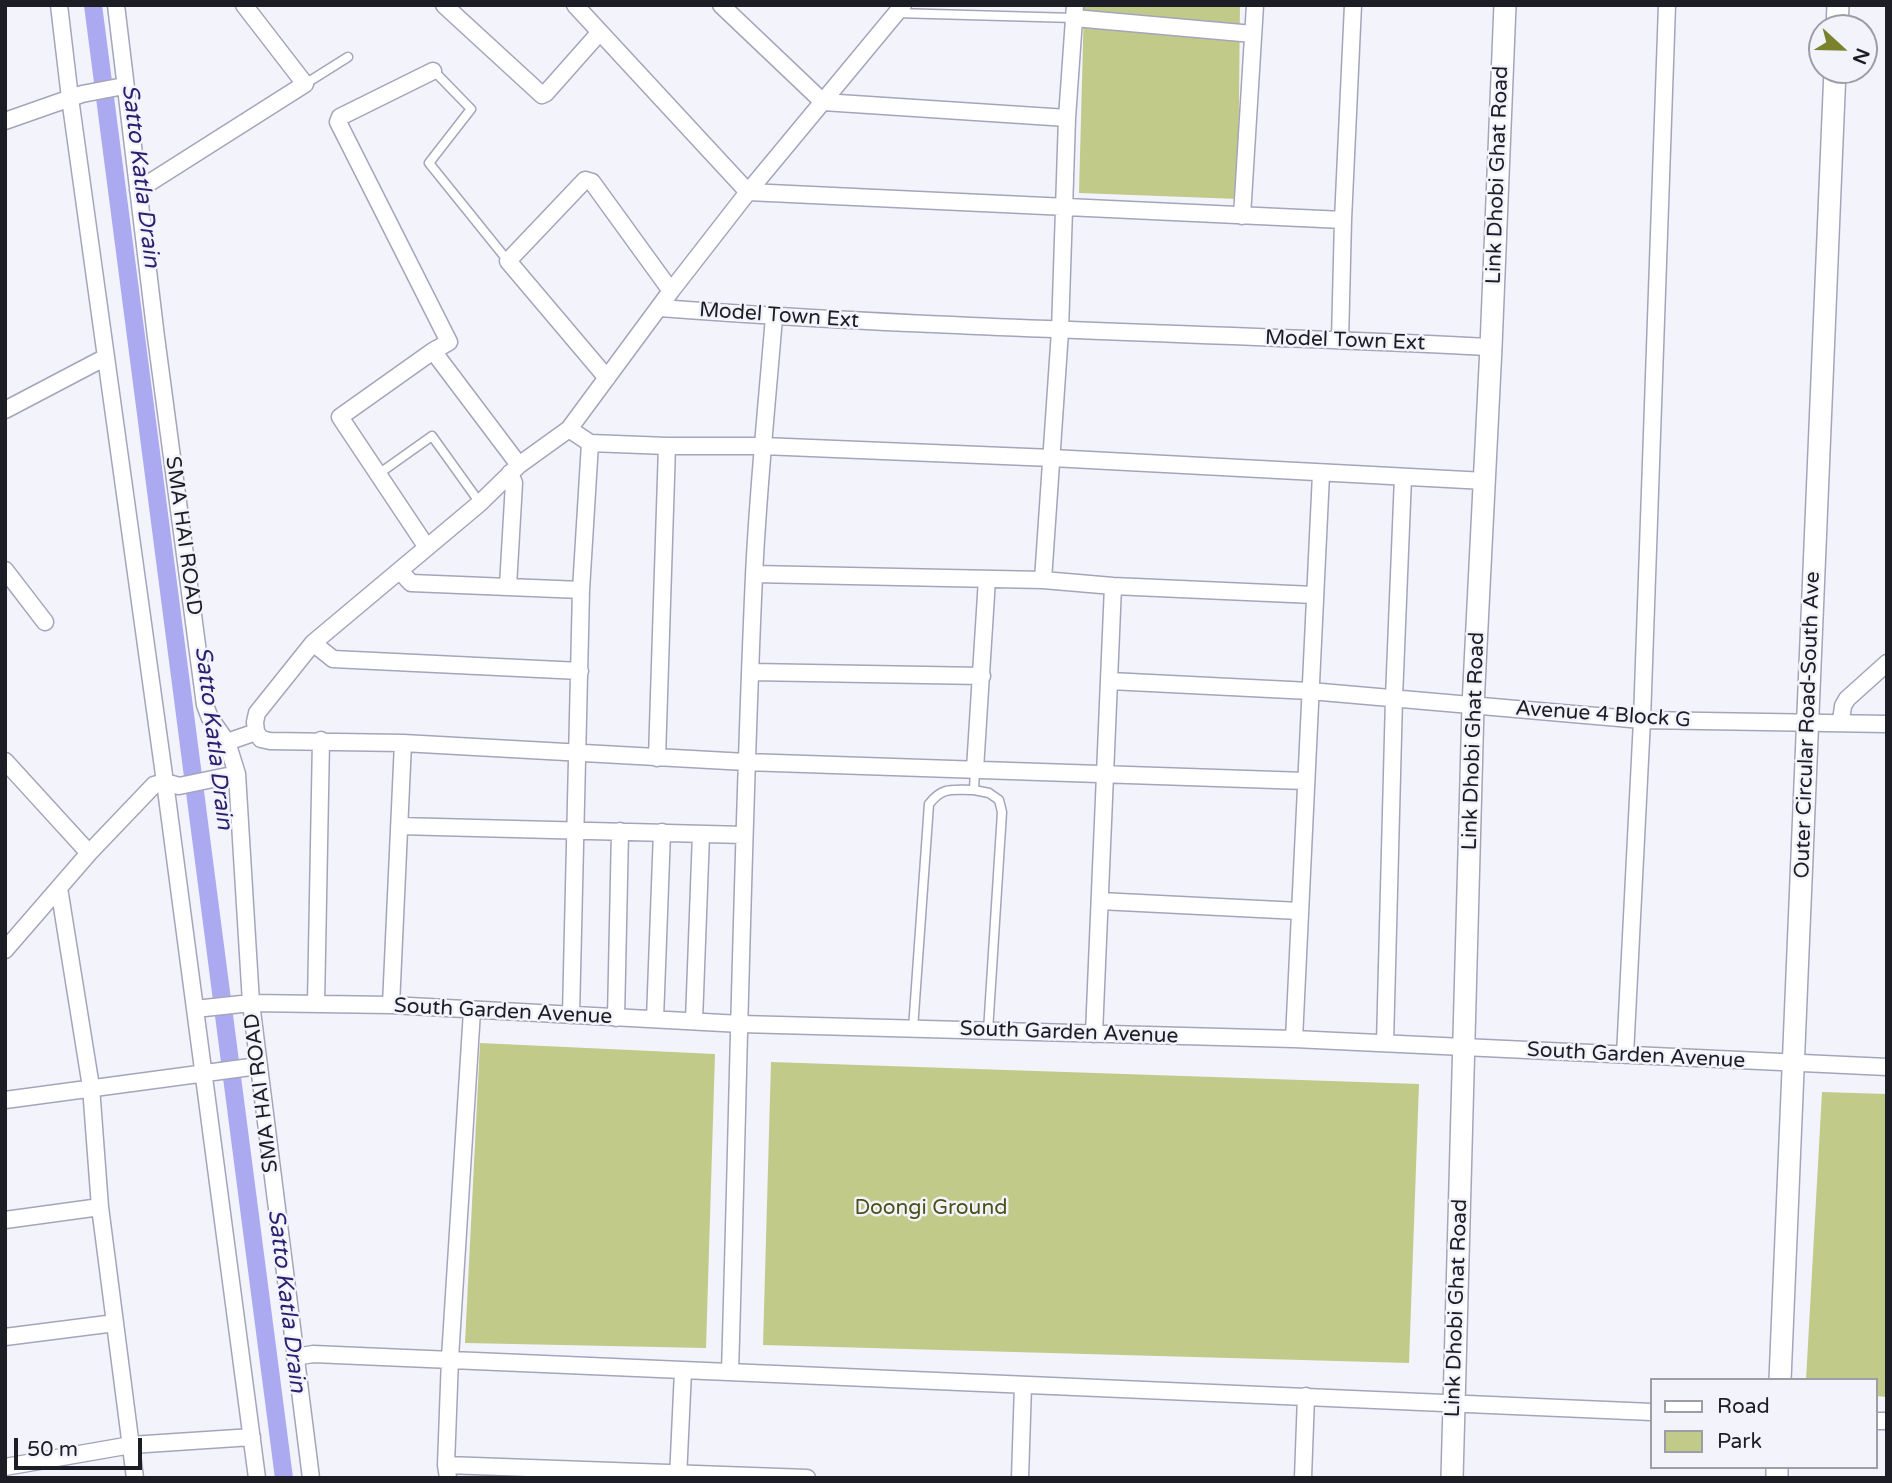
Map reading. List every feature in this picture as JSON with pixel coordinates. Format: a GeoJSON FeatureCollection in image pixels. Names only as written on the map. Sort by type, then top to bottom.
{"type":"FeatureCollection","features":[{"type":"Feature","properties":{"kind":"street"},"geometry":{"type":"LineString","coordinates":[[59,5],[76,96],[106,357],[172,784],[257,1478]]}},
{"type":"Feature","properties":{"kind":"street","name":"SMA HAI ROAD"},"geometry":{"type":"LineString","coordinates":[[116,5],[116,87],[138,190],[205,705],[210,718],[227,742],[237,774],[244,1004],[312,1478]]}},
{"type":"Feature","properties":{"kind":"street"},"geometry":{"type":"LineString","coordinates":[[138,190],[305,84],[244,5]]}},
{"type":"Feature","properties":{"kind":"street"},"geometry":{"type":"LineString","coordinates":[[443,5],[542,94],[546,93],[600,32]]}},
{"type":"Feature","properties":{"kind":"street"},"geometry":{"type":"LineString","coordinates":[[575,5],[748,192],[1343,220]]}},
{"type":"Feature","properties":{"kind":"street"},"geometry":{"type":"LineString","coordinates":[[721,5],[823,102],[1067,118]]}},
{"type":"Feature","properties":{"kind":"street"},"geometry":{"type":"LineString","coordinates":[[1242,216],[1255,5]]}},
{"type":"Feature","properties":{"kind":"street"},"geometry":{"type":"LineString","coordinates":[[1340,340],[1353,5]]}},
{"type":"Feature","properties":{"kind":"street","name":"Link Dhobi Ghat Road"},"geometry":{"type":"LineString","coordinates":[[1452,1478],[1473,706],[1505,5]]}},
{"type":"Feature","properties":{"kind":"street"},"geometry":{"type":"LineString","coordinates":[[1625,1055],[1642,720],[1667,5]]}},
{"type":"Feature","properties":{"kind":"street"},"geometry":{"type":"LineString","coordinates":[[900,9],[748,192],[569,429],[515,469],[480,503],[313,643],[257,713],[254,722],[256,732],[261,738],[270,741],[403,743],[746,762],[1105,772],[1305,781]]}},
{"type":"Feature","properties":{"kind":"street"},"geometry":{"type":"LineString","coordinates":[[1043,580],[1060,331],[1067,118],[1074,11],[1253,34]]}},
{"type":"Feature","properties":{"kind":"street"},"geometry":{"type":"LineString","coordinates":[[426,546],[340,417],[449,342],[338,122],[340,117],[433,71]]}},
{"type":"Feature","properties":{"kind":"street","name":"Outer Circular Road-South Ave"},"geometry":{"type":"LineString","coordinates":[[1780,1378],[1834,84]]}},
{"type":"Feature","properties":{"kind":"street"},"geometry":{"type":"LineString","coordinates":[[5,121],[76,96],[116,87]]}},
{"type":"Feature","properties":{"kind":"street"},"geometry":{"type":"LineString","coordinates":[[607,378],[508,261],[585,180],[589,180],[671,291]]}},
{"type":"Feature","properties":{"kind":"street","name":"Model Town Ext"},"geometry":{"type":"LineString","coordinates":[[660,307],[774,317],[1060,331],[1491,347]]}},
{"type":"Feature","properties":{"kind":"street"},"geometry":{"type":"LineString","coordinates":[[730,1372],[746,762],[754,574],[774,317]]}},
{"type":"Feature","properties":{"kind":"street"},"geometry":{"type":"LineString","coordinates":[[433,351],[515,469],[508,586]]}},
{"type":"Feature","properties":{"kind":"street"},"geometry":{"type":"LineString","coordinates":[[5,410],[106,357]]}},
{"type":"Feature","properties":{"kind":"street"},"geometry":{"type":"LineString","coordinates":[[569,429],[590,443],[763,446],[1052,458],[1485,481]]}},
{"type":"Feature","properties":{"kind":"street"},"geometry":{"type":"LineString","coordinates":[[570,1015],[579,752],[581,590],[590,443]]}},
{"type":"Feature","properties":{"kind":"street"},"geometry":{"type":"LineString","coordinates":[[657,758],[667,446]]}},
{"type":"Feature","properties":{"kind":"street"},"geometry":{"type":"LineString","coordinates":[[1294,1039],[1321,474]]}},
{"type":"Feature","properties":{"kind":"street"},"geometry":{"type":"LineString","coordinates":[[1385,1043],[1403,477]]}},
{"type":"Feature","properties":{"kind":"street"},"geometry":{"type":"LineString","coordinates":[[5,570],[45,621]]}},
{"type":"Feature","properties":{"kind":"street"},"geometry":{"type":"LineString","coordinates":[[400,571],[411,583],[581,590]]}},
{"type":"Feature","properties":{"kind":"street"},"geometry":{"type":"LineString","coordinates":[[754,574],[1043,580],[1113,586],[1314,595]]}},
{"type":"Feature","properties":{"kind":"street"},"geometry":{"type":"LineString","coordinates":[[975,769],[987,579]]}},
{"type":"Feature","properties":{"kind":"street"},"geometry":{"type":"LineString","coordinates":[[1094,1034],[1113,586]]}},
{"type":"Feature","properties":{"kind":"street"},"geometry":{"type":"LineString","coordinates":[[313,643],[333,659],[579,671]]}},
{"type":"Feature","properties":{"kind":"street"},"geometry":{"type":"LineString","coordinates":[[1841,721],[1847,699],[1887,663]]}},
{"type":"Feature","properties":{"kind":"street"},"geometry":{"type":"LineString","coordinates":[[751,671],[982,676]]}},
{"type":"Feature","properties":{"kind":"street","name":"Avenue 4 Block G"},"geometry":{"type":"LineString","coordinates":[[1110,681],[1310,691],[1642,720],[1808,723],[1841,721],[1887,724]]}},
{"type":"Feature","properties":{"kind":"street"},"geometry":{"type":"LineString","coordinates":[[227,742],[256,732]]}},
{"type":"Feature","properties":{"kind":"street"},"geometry":{"type":"LineString","coordinates":[[316,1003],[321,740]]}},
{"type":"Feature","properties":{"kind":"street"},"geometry":{"type":"LineString","coordinates":[[391,1005],[403,743]]}},
{"type":"Feature","properties":{"kind":"street"},"geometry":{"type":"LineString","coordinates":[[5,761],[89,853]]}},
{"type":"Feature","properties":{"kind":"street"},"geometry":{"type":"LineString","coordinates":[[5,950],[89,853],[154,785],[237,774]]}},
{"type":"Feature","properties":{"kind":"street"},"geometry":{"type":"LineString","coordinates":[[400,826],[744,835]]}},
{"type":"Feature","properties":{"kind":"street"},"geometry":{"type":"LineString","coordinates":[[616,1018],[620,831]]}},
{"type":"Feature","properties":{"kind":"street"},"geometry":{"type":"LineString","coordinates":[[655,1019],[662,832]]}},
{"type":"Feature","properties":{"kind":"street"},"geometry":{"type":"LineString","coordinates":[[694,1021],[701,834]]}},
{"type":"Feature","properties":{"kind":"street"},"geometry":{"type":"LineString","coordinates":[[59,888],[91,1087],[100,1207],[135,1478]]}},
{"type":"Feature","properties":{"kind":"street"},"geometry":{"type":"LineString","coordinates":[[1100,901],[1299,911]]}},
{"type":"Feature","properties":{"kind":"street","name":"South Garden Avenue"},"geometry":{"type":"LineString","coordinates":[[199,1009],[244,1004],[391,1005],[741,1024],[1294,1039],[1887,1067]]}},
{"type":"Feature","properties":{"kind":"street"},"geometry":{"type":"LineString","coordinates":[[472,1011],[450,1358],[447,1471],[807,1478]]}},
{"type":"Feature","properties":{"kind":"street"},"geometry":{"type":"LineString","coordinates":[[5,1100],[253,1067]]}},
{"type":"Feature","properties":{"kind":"street"},"geometry":{"type":"LineString","coordinates":[[5,1220],[100,1207]]}},
{"type":"Feature","properties":{"kind":"street"},"geometry":{"type":"LineString","coordinates":[[5,1338],[115,1323]]}},
{"type":"Feature","properties":{"kind":"street"},"geometry":{"type":"LineString","coordinates":[[295,1357],[313,1354],[450,1358],[683,1371],[1650,1412]]}},
{"type":"Feature","properties":{"kind":"street"},"geometry":{"type":"LineString","coordinates":[[678,1476],[683,1371]]}},
{"type":"Feature","properties":{"kind":"street"},"geometry":{"type":"LineString","coordinates":[[1020,1478],[1023,1385]]}},
{"type":"Feature","properties":{"kind":"street"},"geometry":{"type":"LineString","coordinates":[[1303,1478],[1306,1396]]}},
{"type":"Feature","properties":{"kind":"street"},"geometry":{"type":"LineString","coordinates":[[5,1467],[131,1445],[252,1437]]}},
{"type":"Feature","properties":{"kind":"lane"},"geometry":{"type":"LineString","coordinates":[[900,9],[1074,11]]}},
{"type":"Feature","properties":{"kind":"lane"},"geometry":{"type":"LineString","coordinates":[[305,84],[348,57]]}},
{"type":"Feature","properties":{"kind":"lane"},"geometry":{"type":"LineString","coordinates":[[433,71],[471,109],[429,163],[508,261]]}},
{"type":"Feature","properties":{"kind":"lane"},"geometry":{"type":"LineString","coordinates":[[377,475],[432,436],[480,503]]}},
{"type":"Feature","properties":{"kind":"lane"},"geometry":{"type":"LineString","coordinates":[[974,790],[975,769]]}},
{"type":"Feature","properties":{"kind":"lane"},"geometry":{"type":"LineString","coordinates":[[913,1029],[929,804],[937,794],[946,789],[989,793],[999,800],[1002,812],[988,1031]]}},
{"type":"Feature","properties":{"kind":"green space"},"geometry":{"type":"Polygon","coordinates":[[[1084,5],[1240,5],[1238,199],[1079,193],[1084,5]]]}},
{"type":"Feature","properties":{"kind":"green space"},"geometry":{"type":"Polygon","coordinates":[[[480,1043],[715,1054],[706,1348],[465,1343],[480,1043]]]}},
{"type":"Feature","properties":{"kind":"green space","name":"Doongi Ground"},"geometry":{"type":"Polygon","coordinates":[[[771,1062],[1419,1084],[1409,1363],[763,1345],[771,1062]]]}},
{"type":"Feature","properties":{"kind":"green space"},"geometry":{"type":"Polygon","coordinates":[[[1822,1092],[1887,1094],[1887,1397],[1878,1396],[1878,1378],[1806,1378],[1822,1092]]]}},
{"type":"Feature","properties":{"kind":"waterway","name":"Satto Katla Drain"},"geometry":{"type":"LineString","coordinates":[[93,5],[284,1478]]}}]}
